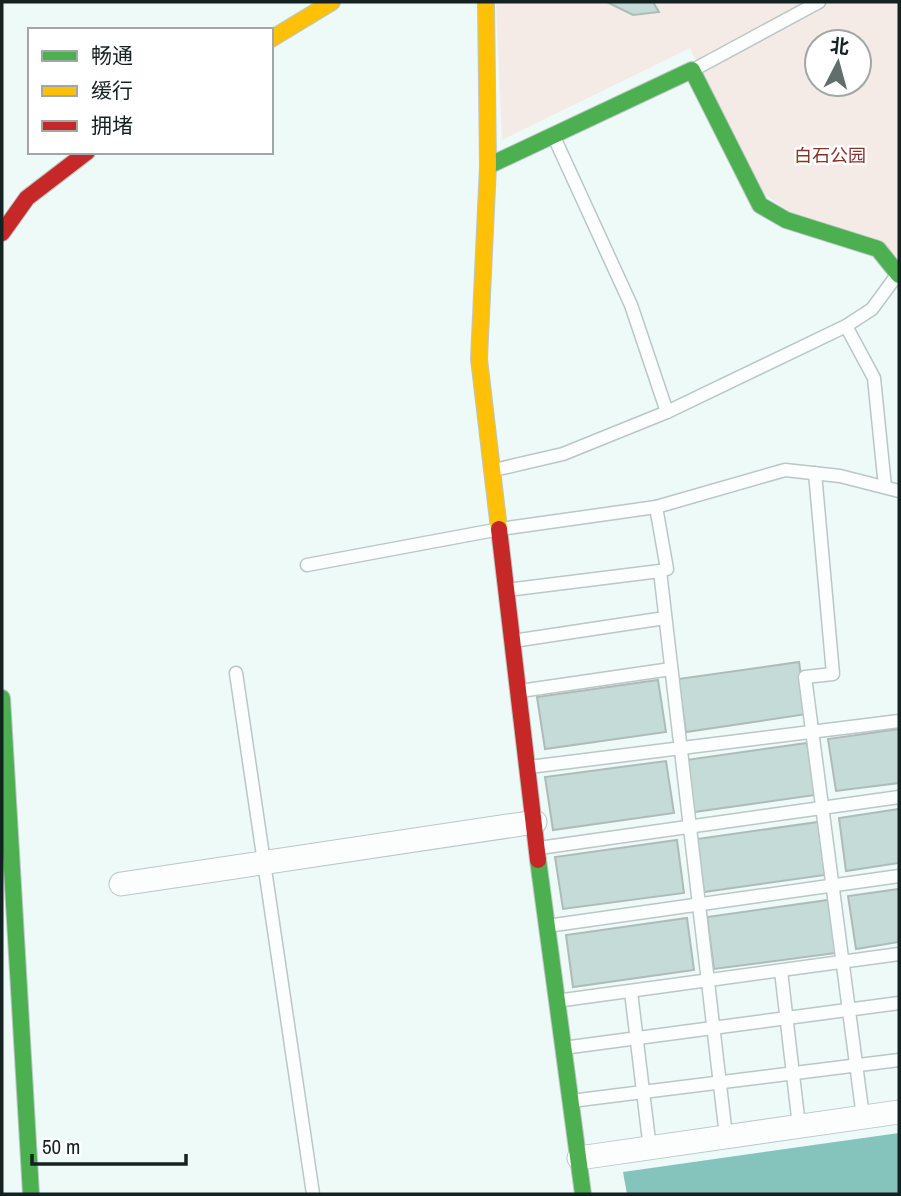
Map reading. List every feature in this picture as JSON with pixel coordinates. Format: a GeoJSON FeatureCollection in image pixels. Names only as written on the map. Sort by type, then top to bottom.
{"type":"FeatureCollection","features":[{"type":"Feature","properties":{"kind":"street"},"geometry":{"type":"LineString","coordinates":[[273,38],[332,2]]}},
{"type":"Feature","properties":{"kind":"street"},"geometry":{"type":"LineString","coordinates":[[486,2],[488,166],[479,359],[555,1001],[583,1194]]}},
{"type":"Feature","properties":{"kind":"street"},"geometry":{"type":"LineString","coordinates":[[488,166],[692,70],[760,205],[786,220],[878,249],[899,274]]}},
{"type":"Feature","properties":{"kind":"street"},"geometry":{"type":"LineString","coordinates":[[2,233],[8,219],[52,175],[84,154]]}},
{"type":"Feature","properties":{"kind":"street"},"geometry":{"type":"LineString","coordinates":[[2,698],[31,1194]]}},
{"type":"Feature","properties":{"kind":"street"},"geometry":{"type":"LineString","coordinates":[[121,884],[535,821]]}},
{"type":"Feature","properties":{"kind":"street"},"geometry":{"type":"LineString","coordinates":[[579,1158],[899,1112]]}},
{"type":"Feature","properties":{"kind":"lane"},"geometry":{"type":"LineString","coordinates":[[692,70],[819,2]]}},
{"type":"Feature","properties":{"kind":"lane"},"geometry":{"type":"LineString","coordinates":[[554,137],[631,306],[667,412]]}},
{"type":"Feature","properties":{"kind":"lane"},"geometry":{"type":"LineString","coordinates":[[492,470],[563,454],[667,412],[846,326],[872,309],[899,274]]}},
{"type":"Feature","properties":{"kind":"lane"},"geometry":{"type":"LineString","coordinates":[[846,326],[874,378],[885,487]]}},
{"type":"Feature","properties":{"kind":"lane"},"geometry":{"type":"LineString","coordinates":[[307,565],[500,529],[656,508],[785,470],[815,473],[899,491]]}},
{"type":"Feature","properties":{"kind":"lane"},"geometry":{"type":"LineString","coordinates":[[815,473],[833,674],[806,677],[845,961],[863,1117]]}},
{"type":"Feature","properties":{"kind":"lane"},"geometry":{"type":"LineString","coordinates":[[507,590],[667,569],[656,508]]}},
{"type":"Feature","properties":{"kind":"lane"},"geometry":{"type":"LineString","coordinates":[[660,571],[726,1136]]}},
{"type":"Feature","properties":{"kind":"lane"},"geometry":{"type":"LineString","coordinates":[[513,641],[665,618]]}},
{"type":"Feature","properties":{"kind":"lane"},"geometry":{"type":"LineString","coordinates":[[519,691],[671,669]]}},
{"type":"Feature","properties":{"kind":"lane"},"geometry":{"type":"LineString","coordinates":[[236,673],[313,1194]]}},
{"type":"Feature","properties":{"kind":"lane"},"geometry":{"type":"LineString","coordinates":[[528,767],[899,721]]}},
{"type":"Feature","properties":{"kind":"lane"},"geometry":{"type":"LineString","coordinates":[[538,848],[899,797]]}},
{"type":"Feature","properties":{"kind":"lane"},"geometry":{"type":"LineString","coordinates":[[547,926],[899,876]]}},
{"type":"Feature","properties":{"kind":"lane"},"geometry":{"type":"LineString","coordinates":[[555,1001],[899,954]]}},
{"type":"Feature","properties":{"kind":"lane"},"geometry":{"type":"LineString","coordinates":[[781,971],[799,1126]]}},
{"type":"Feature","properties":{"kind":"lane"},"geometry":{"type":"LineString","coordinates":[[631,992],[650,1149]]}},
{"type":"Feature","properties":{"kind":"lane"},"geometry":{"type":"LineString","coordinates":[[562,1048],[899,1003]]}},
{"type":"Feature","properties":{"kind":"lane"},"geometry":{"type":"LineString","coordinates":[[571,1101],[899,1060]]}},
{"type":"Feature","properties":{"kind":"green space","name":"白石公园"},"geometry":{"type":"Polygon","coordinates":[[[496,2],[899,2],[899,258],[801,220],[757,189],[690,48],[502,140],[496,2]]]}},
{"type":"Feature","properties":{"kind":"water"},"geometry":{"type":"Polygon","coordinates":[[[899,1133],[899,1194],[627,1194],[623,1172],[899,1133]]]}},
{"type":"Feature","properties":{"kind":"building"},"geometry":{"type":"Polygon","coordinates":[[[607,2],[653,2],[659,12],[633,15],[607,2]]]}},
{"type":"Feature","properties":{"kind":"building"},"geometry":{"type":"Polygon","coordinates":[[[799,662],[807,714],[686,732],[678,679],[799,662]]]}},
{"type":"Feature","properties":{"kind":"building"},"geometry":{"type":"Polygon","coordinates":[[[658,680],[666,732],[545,749],[537,697],[658,680]]]}},
{"type":"Feature","properties":{"kind":"building"},"geometry":{"type":"Polygon","coordinates":[[[899,729],[899,783],[836,791],[828,739],[899,729]]]}},
{"type":"Feature","properties":{"kind":"building"},"geometry":{"type":"Polygon","coordinates":[[[807,743],[815,795],[694,812],[686,760],[807,743]]]}},
{"type":"Feature","properties":{"kind":"building"},"geometry":{"type":"Polygon","coordinates":[[[666,761],[674,813],[553,830],[545,777],[666,761]]]}},
{"type":"Feature","properties":{"kind":"building"},"geometry":{"type":"Polygon","coordinates":[[[899,809],[899,863],[846,871],[839,818],[899,809]]]}},
{"type":"Feature","properties":{"kind":"building"},"geometry":{"type":"Polygon","coordinates":[[[818,822],[825,875],[704,892],[697,839],[818,822]]]}},
{"type":"Feature","properties":{"kind":"building"},"geometry":{"type":"Polygon","coordinates":[[[677,840],[684,893],[563,909],[555,857],[677,840]]]}},
{"type":"Feature","properties":{"kind":"building"},"geometry":{"type":"Polygon","coordinates":[[[899,889],[899,942],[856,949],[848,896],[899,889]]]}},
{"type":"Feature","properties":{"kind":"building"},"geometry":{"type":"Polygon","coordinates":[[[828,900],[836,953],[714,969],[707,917],[828,900]]]}},
{"type":"Feature","properties":{"kind":"building"},"geometry":{"type":"Polygon","coordinates":[[[687,918],[694,970],[573,987],[566,935],[687,918]]]}},
{"type":"Feature","properties":{"kind":"traffic: fast"},"geometry":{"type":"LineString","coordinates":[[488,166],[692,70],[760,205],[786,220],[878,249],[899,275]]}},
{"type":"Feature","properties":{"kind":"traffic: fast"},"geometry":{"type":"LineString","coordinates":[[2,698],[31,1194]]}},
{"type":"Feature","properties":{"kind":"traffic: fast"},"geometry":{"type":"LineString","coordinates":[[538,860],[583,1194]]}},
{"type":"Feature","properties":{"kind":"traffic: slow"},"geometry":{"type":"LineString","coordinates":[[273,38],[332,2]]}},
{"type":"Feature","properties":{"kind":"traffic: slow"},"geometry":{"type":"LineString","coordinates":[[486,2],[488,166],[479,359],[499,529]]}},
{"type":"Feature","properties":{"kind":"traffic: jam"},"geometry":{"type":"LineString","coordinates":[[2,233],[27,198],[84,154]]}},
{"type":"Feature","properties":{"kind":"traffic: jam"},"geometry":{"type":"LineString","coordinates":[[499,529],[538,860]]}}]}
